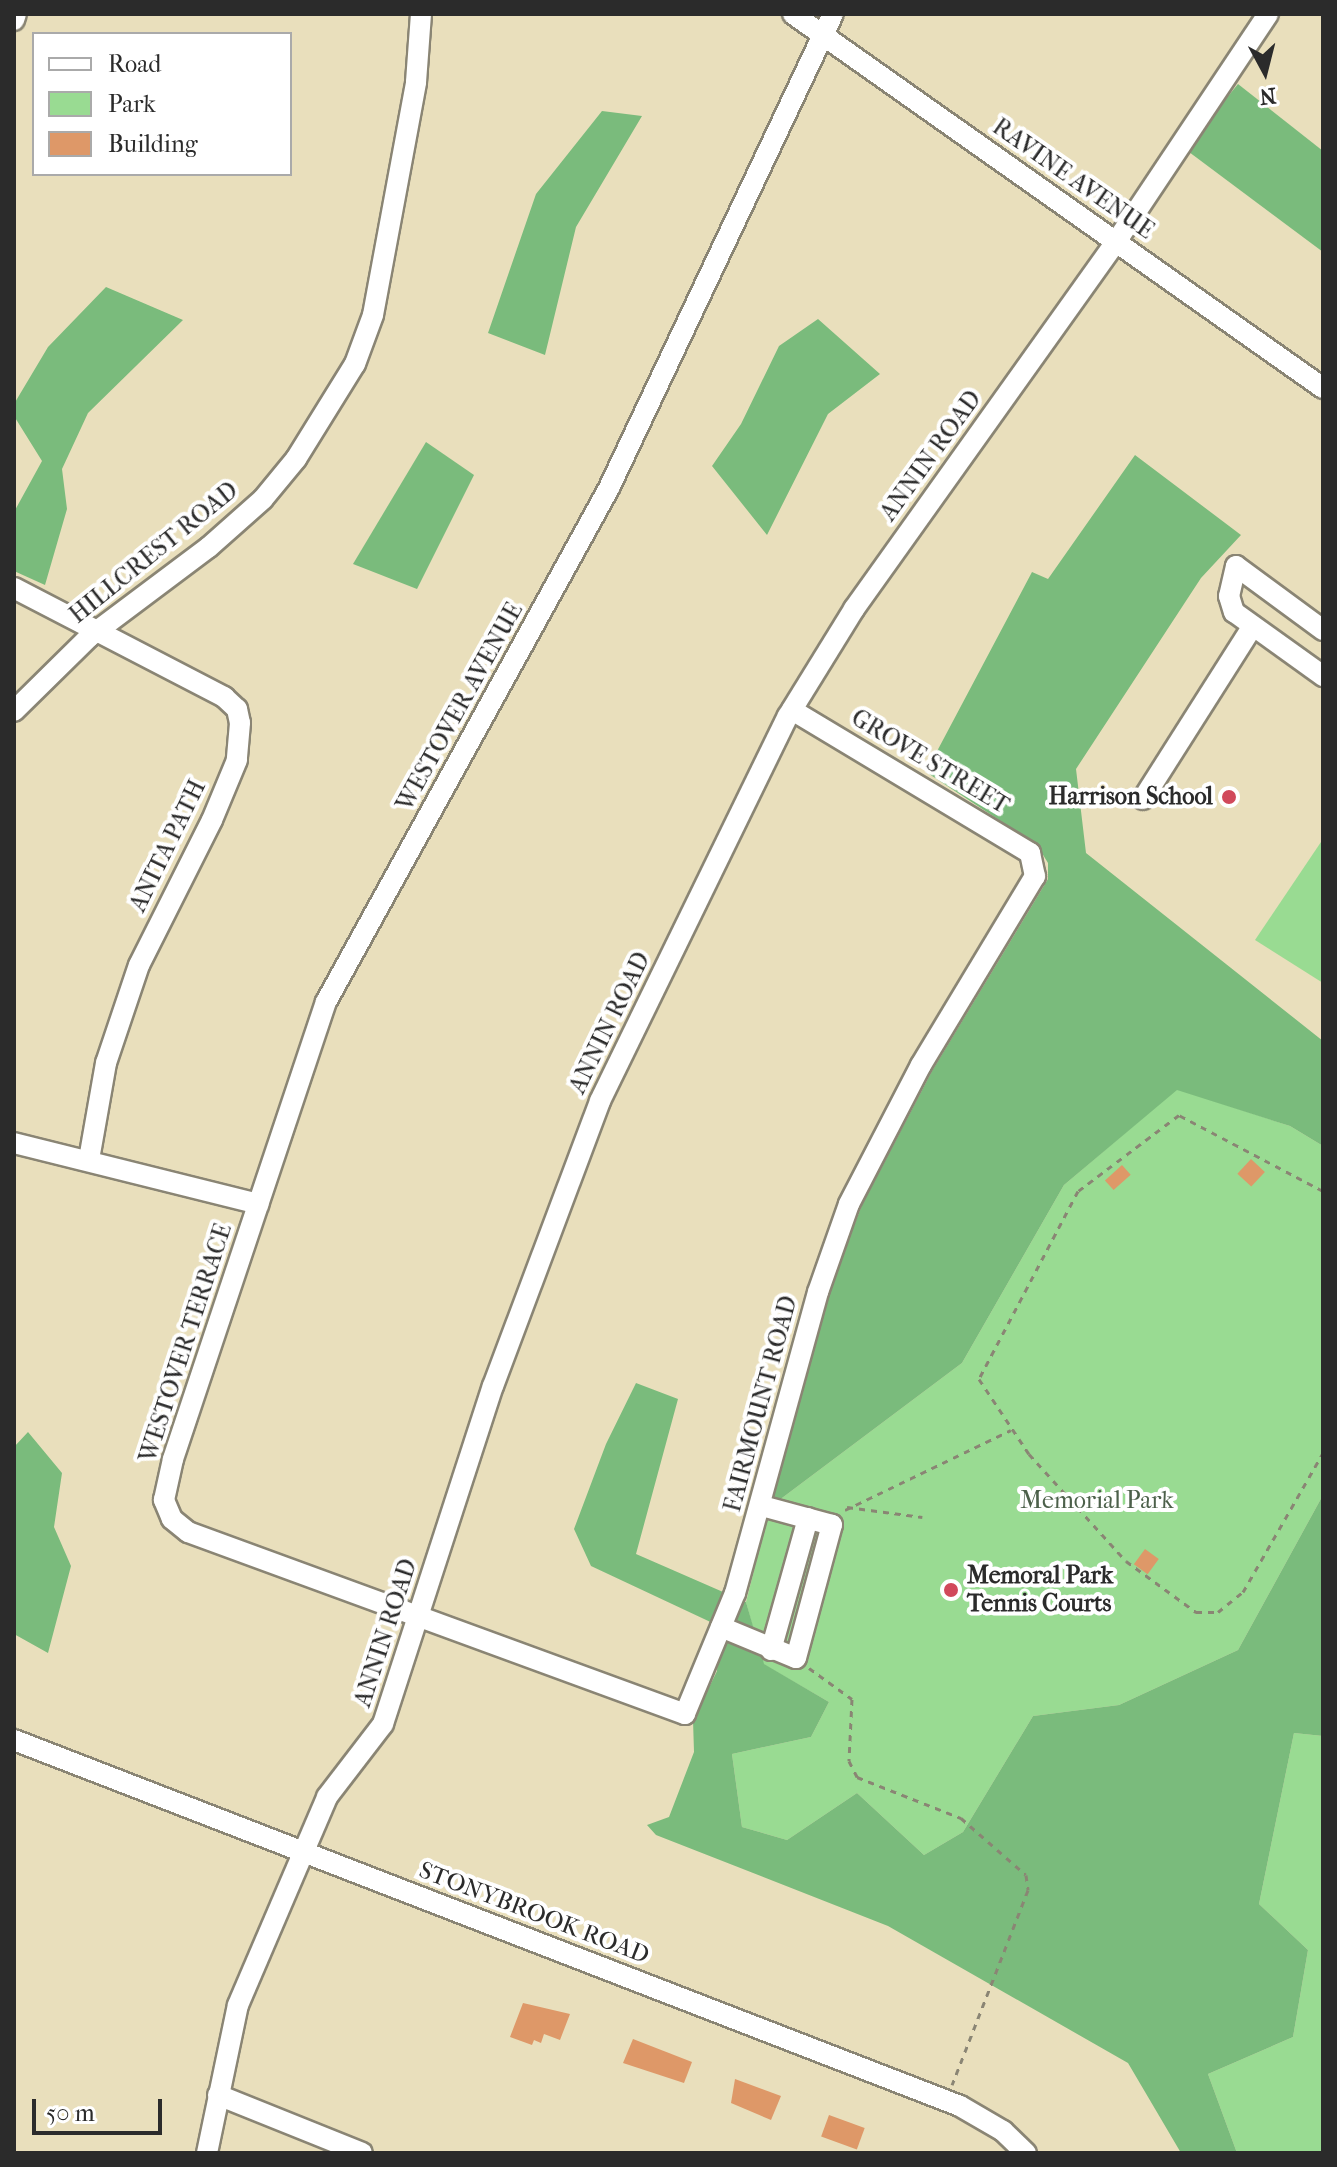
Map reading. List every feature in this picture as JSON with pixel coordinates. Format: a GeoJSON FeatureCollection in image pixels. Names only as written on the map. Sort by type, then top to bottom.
{"type":"FeatureCollection","features":[{"type":"Feature","properties":{"kind":"street"},"geometry":{"type":"LineString","coordinates":[[14,20],[16,14]]}},
{"type":"Feature","properties":{"kind":"street","name":"HILLCREST ROAD"},"geometry":{"type":"LineString","coordinates":[[14,711],[97,631],[209,547],[263,499],[296,459],[355,364],[373,315],[416,82],[421,14]]}},
{"type":"Feature","properties":{"kind":"street","name":"RAVINE AVENUE"},"geometry":{"type":"LineString","coordinates":[[793,14],[1323,388]]}},
{"type":"Feature","properties":{"kind":"street","name":"WESTOVER AVENUE"},"geometry":{"type":"LineString","coordinates":[[258,1204],[326,1002],[609,488],[833,14]]}},
{"type":"Feature","properties":{"kind":"street","name":"ANNIN ROAD"},"geometry":{"type":"LineString","coordinates":[[207,2153],[238,2005],[327,1797],[383,1724],[493,1386],[600,1101],[792,710],[854,609],[1116,242],[1268,14]]}},
{"type":"Feature","properties":{"kind":"street"},"geometry":{"type":"LineString","coordinates":[[1323,630],[1236,566],[1229,596],[1234,612],[1323,676]]}},
{"type":"Feature","properties":{"kind":"street","name":"ANITA PATH"},"geometry":{"type":"LineString","coordinates":[[14,588],[224,697],[237,709],[241,739],[212,820],[139,965],[106,1063],[89,1159]]}},
{"type":"Feature","properties":{"kind":"street"},"geometry":{"type":"LineString","coordinates":[[1143,799],[1252,627]]}},
{"type":"Feature","properties":{"kind":"street","name":"GROVE STREET"},"geometry":{"type":"LineString","coordinates":[[792,710],[1030,853],[1034,865]]}},
{"type":"Feature","properties":{"kind":"street","name":"FAIRMOUNT ROAD"},"geometry":{"type":"LineString","coordinates":[[418,1619],[685,1714],[721,1627],[762,1506],[813,1306],[849,1204],[921,1065],[1035,876],[1034,865]]}},
{"type":"Feature","properties":{"kind":"street"},"geometry":{"type":"LineString","coordinates":[[14,1143],[89,1159],[258,1204]]}},
{"type":"Feature","properties":{"kind":"street","name":"WESTOVER TERRACE"},"geometry":{"type":"LineString","coordinates":[[258,1204],[164,1500],[172,1519],[188,1532],[418,1619]]}},
{"type":"Feature","properties":{"kind":"street"},"geometry":{"type":"LineString","coordinates":[[721,1627],[796,1658],[832,1525],[762,1506]]}},
{"type":"Feature","properties":{"kind":"street"},"geometry":{"type":"LineString","coordinates":[[771,1650],[808,1518]]}},
{"type":"Feature","properties":{"kind":"street","name":"STONYBROOK ROAD"},"geometry":{"type":"LineString","coordinates":[[14,1740],[946,2101],[1003,2131],[1026,2153]]}},
{"type":"Feature","properties":{"kind":"street"},"geometry":{"type":"LineString","coordinates":[[218,2095],[362,2153]]}},
{"type":"Feature","properties":{"kind":"path"},"geometry":{"type":"LineString","coordinates":[[1323,1191],[1179,1115],[1078,1191],[979,1379],[1011,1430],[1126,1561],[1196,1612],[1218,1612],[1243,1592],[1323,1453]]}},
{"type":"Feature","properties":{"kind":"path"},"geometry":{"type":"LineString","coordinates":[[832,1525],[847,1507],[1011,1430]]}},
{"type":"Feature","properties":{"kind":"path"},"geometry":{"type":"LineString","coordinates":[[847,1507],[922,1517]]}},
{"type":"Feature","properties":{"kind":"path"},"geometry":{"type":"LineString","coordinates":[[796,1658],[852,1699],[849,1761],[857,1777],[961,1818],[1026,1875],[1028,1890],[1022,1908],[946,2101]]}},
{"type":"Feature","properties":{"kind":"green space"},"geometry":{"type":"Polygon","coordinates":[[[1238,84],[1323,151],[1323,252],[1185,149],[1238,84]]]}},
{"type":"Feature","properties":{"kind":"green space"},"geometry":{"type":"Polygon","coordinates":[[[602,111],[642,116],[576,227],[545,355],[488,333],[536,194],[602,111]]]}},
{"type":"Feature","properties":{"kind":"green space"},"geometry":{"type":"Polygon","coordinates":[[[106,287],[183,320],[88,413],[62,469],[67,509],[45,585],[14,571],[14,512],[42,461],[14,416],[14,404],[48,347],[106,287]]]}},
{"type":"Feature","properties":{"kind":"green space"},"geometry":{"type":"Polygon","coordinates":[[[818,319],[880,374],[828,414],[767,535],[712,466],[741,424],[779,346],[818,319]]]}},
{"type":"Feature","properties":{"kind":"green space"},"geometry":{"type":"Polygon","coordinates":[[[426,442],[474,475],[417,589],[353,564],[426,442]]]}},
{"type":"Feature","properties":{"kind":"green space"},"geometry":{"type":"Polygon","coordinates":[[[1135,455],[1241,535],[1201,578],[1076,769],[1086,853],[1323,1041],[1323,1146],[1290,1126],[1177,1090],[1064,1185],[962,1363],[770,1507],[830,1288],[862,1205],[932,1071],[1048,879],[1048,863],[1037,845],[926,772],[1032,572],[1048,579],[1135,455]]]}},
{"type":"Feature","properties":{"kind":"green space"},"geometry":{"type":"Polygon","coordinates":[[[1323,839],[1323,983],[1255,940],[1323,839]]]}},
{"type":"Feature","properties":{"kind":"green space","name":"Memorial Park"},"geometry":{"type":"Polygon","coordinates":[[[1177,1089],[1290,1126],[1323,1146],[1323,1495],[1238,1650],[1119,1705],[1033,1716],[963,1832],[924,1855],[857,1793],[787,1840],[742,1827],[732,1754],[811,1737],[829,1702],[763,1664],[746,1602],[770,1507],[962,1363],[1064,1185],[1177,1089]]]}},
{"type":"Feature","properties":{"kind":"green space"},"geometry":{"type":"Polygon","coordinates":[[[636,1383],[678,1399],[636,1554],[746,1602],[764,1664],[829,1702],[811,1737],[732,1754],[742,1827],[787,1840],[857,1793],[924,1855],[963,1832],[1033,1716],[1119,1705],[1238,1650],[1323,1495],[1323,1736],[1294,1733],[1259,1904],[1308,1950],[1293,2037],[1208,2074],[1237,2153],[1181,2153],[1128,2063],[888,1926],[656,1835],[647,1825],[669,1817],[694,1752],[693,1720],[717,1671],[719,1626],[591,1566],[574,1529],[606,1444],[636,1383]]]}},
{"type":"Feature","properties":{"kind":"green space"},"geometry":{"type":"Polygon","coordinates":[[[28,1432],[62,1473],[54,1527],[71,1566],[48,1653],[14,1634],[14,1447],[28,1432]]]}},
{"type":"Feature","properties":{"kind":"green space"},"geometry":{"type":"Polygon","coordinates":[[[1294,1733],[1323,1736],[1323,2153],[1237,2153],[1208,2074],[1293,2037],[1308,1950],[1259,1904],[1294,1733]]]}},
{"type":"Feature","properties":{"kind":"building"},"geometry":{"type":"Polygon","coordinates":[[[1251,1159],[1265,1172],[1251,1187],[1237,1174],[1251,1159]]]}},
{"type":"Feature","properties":{"kind":"building"},"geometry":{"type":"Polygon","coordinates":[[[1122,1165],[1131,1175],[1114,1190],[1105,1180],[1122,1165]]]}},
{"type":"Feature","properties":{"kind":"building"},"geometry":{"type":"Polygon","coordinates":[[[1145,1549],[1159,1559],[1148,1574],[1134,1564],[1145,1549]]]}},
{"type":"Feature","properties":{"kind":"building"},"geometry":{"type":"Polygon","coordinates":[[[523,2003],[570,2014],[560,2040],[544,2034],[541,2043],[534,2040],[532,2045],[510,2037],[523,2003]]]}},
{"type":"Feature","properties":{"kind":"building"},"geometry":{"type":"Polygon","coordinates":[[[633,2039],[692,2062],[684,2083],[623,2063],[633,2039]]]}},
{"type":"Feature","properties":{"kind":"building"},"geometry":{"type":"Polygon","coordinates":[[[735,2079],[781,2096],[771,2120],[731,2103],[735,2079]]]}},
{"type":"Feature","properties":{"kind":"building"},"geometry":{"type":"Polygon","coordinates":[[[829,2115],[865,2128],[857,2150],[821,2137],[829,2115]]]}},
{"type":"Feature","properties":{"kind":"place","name":"Harrison School"},"geometry":{"type":"Point","coordinates":[1229,797]}},
{"type":"Feature","properties":{"kind":"place","name":"Memoral Park Tennis Courts"},"geometry":{"type":"Point","coordinates":[951,1590]}}]}
